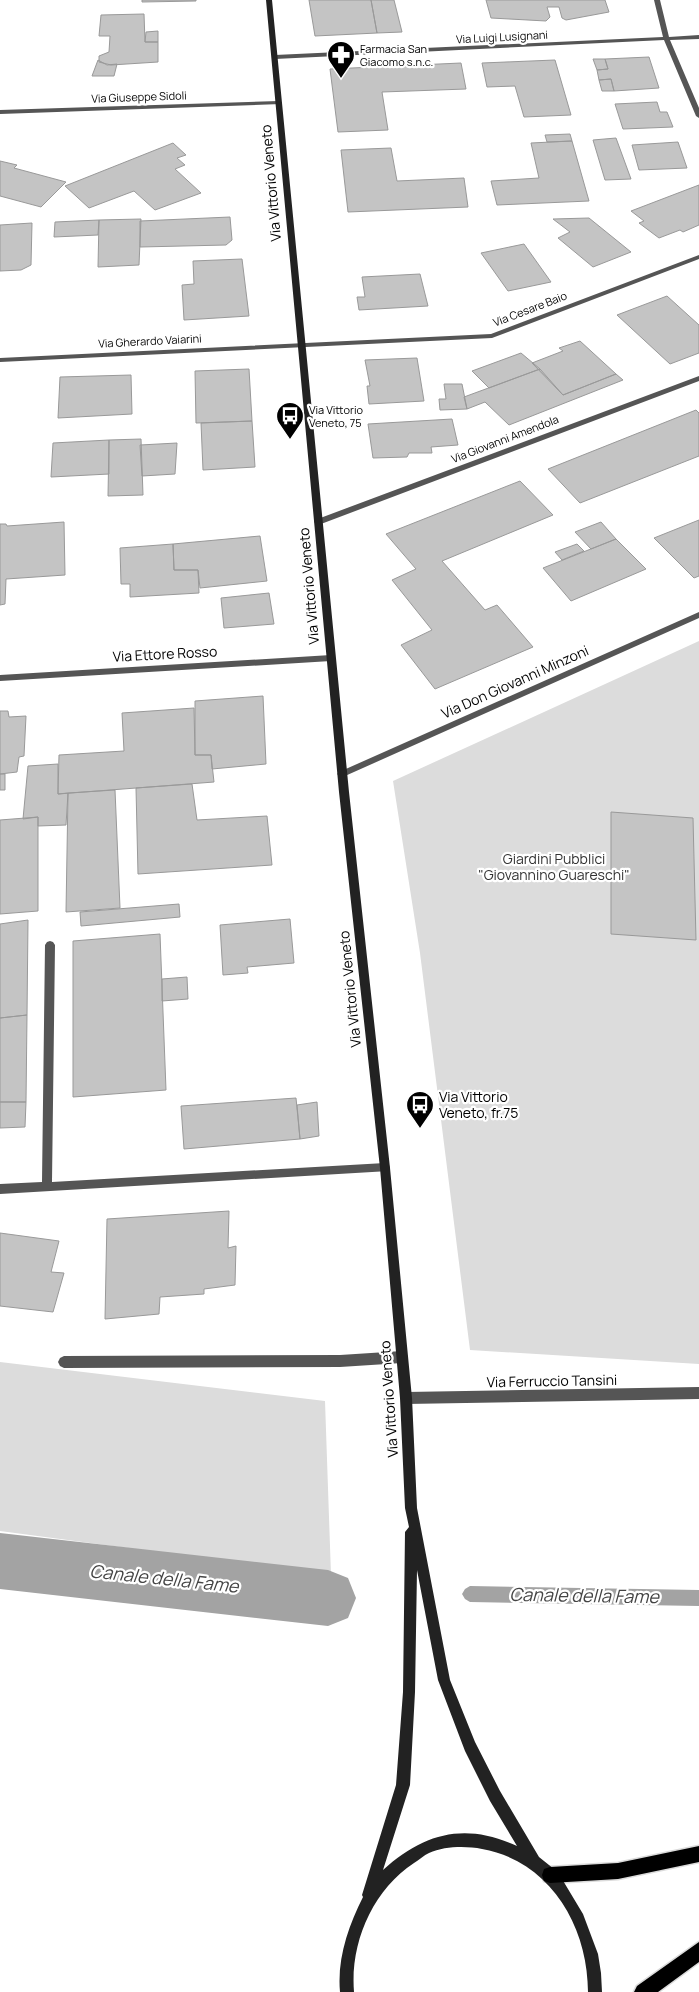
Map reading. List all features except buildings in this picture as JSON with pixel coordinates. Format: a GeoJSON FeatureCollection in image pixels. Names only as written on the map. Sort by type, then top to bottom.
{"type":"FeatureCollection","features":[{"type":"Feature","properties":{"kind":"main road","name":"Via Vittorio Veneto"},"geometry":{"type":"LineString","coordinates":[[270,0],[300,345],[342,774],[385,1168],[406,1398],[411,1508]]}},
{"type":"Feature","properties":{"kind":"main road"},"geometry":{"type":"LineString","coordinates":[[411,1508],[444,1680],[470,1746],[495,1796],[534,1862]]}},
{"type":"Feature","properties":{"kind":"main road"},"geometry":{"type":"LineString","coordinates":[[347,1992],[346,1984],[352,1941],[390,1831],[403,1785],[409,1692],[411,1508]]}},
{"type":"Feature","properties":{"kind":"main road"},"geometry":{"type":"LineString","coordinates":[[366,1902],[393,1868],[428,1846],[467,1839],[506,1847],[534,1862],[550,1875],[568,1900],[587,1938],[595,1980],[594,1992]]}},
{"type":"Feature","properties":{"kind":"main road"},"geometry":{"type":"LineString","coordinates":[[550,1875],[618,1871],[699,1854]]}},
{"type":"Feature","properties":{"kind":"main road"},"geometry":{"type":"LineString","coordinates":[[643,1992],[699,1951]]}},
{"type":"Feature","properties":{"kind":"street"},"geometry":{"type":"LineString","coordinates":[[657,0],[668,40],[699,116]]}},
{"type":"Feature","properties":{"kind":"street","name":"Via Luigi Lusignani"},"geometry":{"type":"LineString","coordinates":[[275,58],[699,37]]}},
{"type":"Feature","properties":{"kind":"street","name":"Via Giuseppe Sidoli"},"geometry":{"type":"LineString","coordinates":[[0,112],[279,103]]}},
{"type":"Feature","properties":{"kind":"street","name":"Via Cesare Baio"},"geometry":{"type":"LineString","coordinates":[[300,345],[492,336],[699,257]]}},
{"type":"Feature","properties":{"kind":"street","name":"Via Gherardo Vaiarini"},"geometry":{"type":"LineString","coordinates":[[0,360],[300,345]]}},
{"type":"Feature","properties":{"kind":"street","name":"Via Giovanni Amendola"},"geometry":{"type":"LineString","coordinates":[[318,522],[699,378]]}},
{"type":"Feature","properties":{"kind":"street","name":"Via Don Giovanni Minzoni"},"geometry":{"type":"LineString","coordinates":[[342,774],[699,615]]}},
{"type":"Feature","properties":{"kind":"street","name":"Via Ettore Rosso"},"geometry":{"type":"LineString","coordinates":[[0,678],[331,658]]}},
{"type":"Feature","properties":{"kind":"street"},"geometry":{"type":"LineString","coordinates":[[46,1187],[50,945]]}},
{"type":"Feature","properties":{"kind":"street"},"geometry":{"type":"LineString","coordinates":[[0,1189],[385,1168]]}},
{"type":"Feature","properties":{"kind":"street"},"geometry":{"type":"LineString","coordinates":[[64,1362],[340,1361],[402,1357]]}},
{"type":"Feature","properties":{"kind":"street","name":"Via Ferruccio Tansini"},"geometry":{"type":"LineString","coordinates":[[406,1398],[699,1393]]}},
{"type":"Feature","properties":{"kind":"green space","name":"Giardini Pubblici \"Giovannino Guareschi\""},"geometry":{"type":"Polygon","coordinates":[[[699,641],[699,1364],[470,1350],[420,953],[393,781],[699,641]]]}},
{"type":"Feature","properties":{"kind":"green space"},"geometry":{"type":"Polygon","coordinates":[[[0,1362],[325,1401],[331,1575],[0,1531],[0,1362]]]}},
{"type":"Feature","properties":{"kind":"waterway","name":"Canale della Fame"},"geometry":{"type":"LineString","coordinates":[[0,1561],[328,1598]]}},
{"type":"Feature","properties":{"kind":"waterway","name":"Canale della Fame"},"geometry":{"type":"LineString","coordinates":[[470,1594],[699,1598]]}},
{"type":"Feature","properties":{"kind":"place","name":"Farmacia San Giacomo s.n.c."},"geometry":{"type":"Point","coordinates":[341,79]}},
{"type":"Feature","properties":{"kind":"place","name":"Via Vittorio Veneto, 75"},"geometry":{"type":"Point","coordinates":[290,440]}},
{"type":"Feature","properties":{"kind":"place","name":"Via Vittorio Veneto, fr.75"},"geometry":{"type":"Point","coordinates":[420,1129]}}]}
